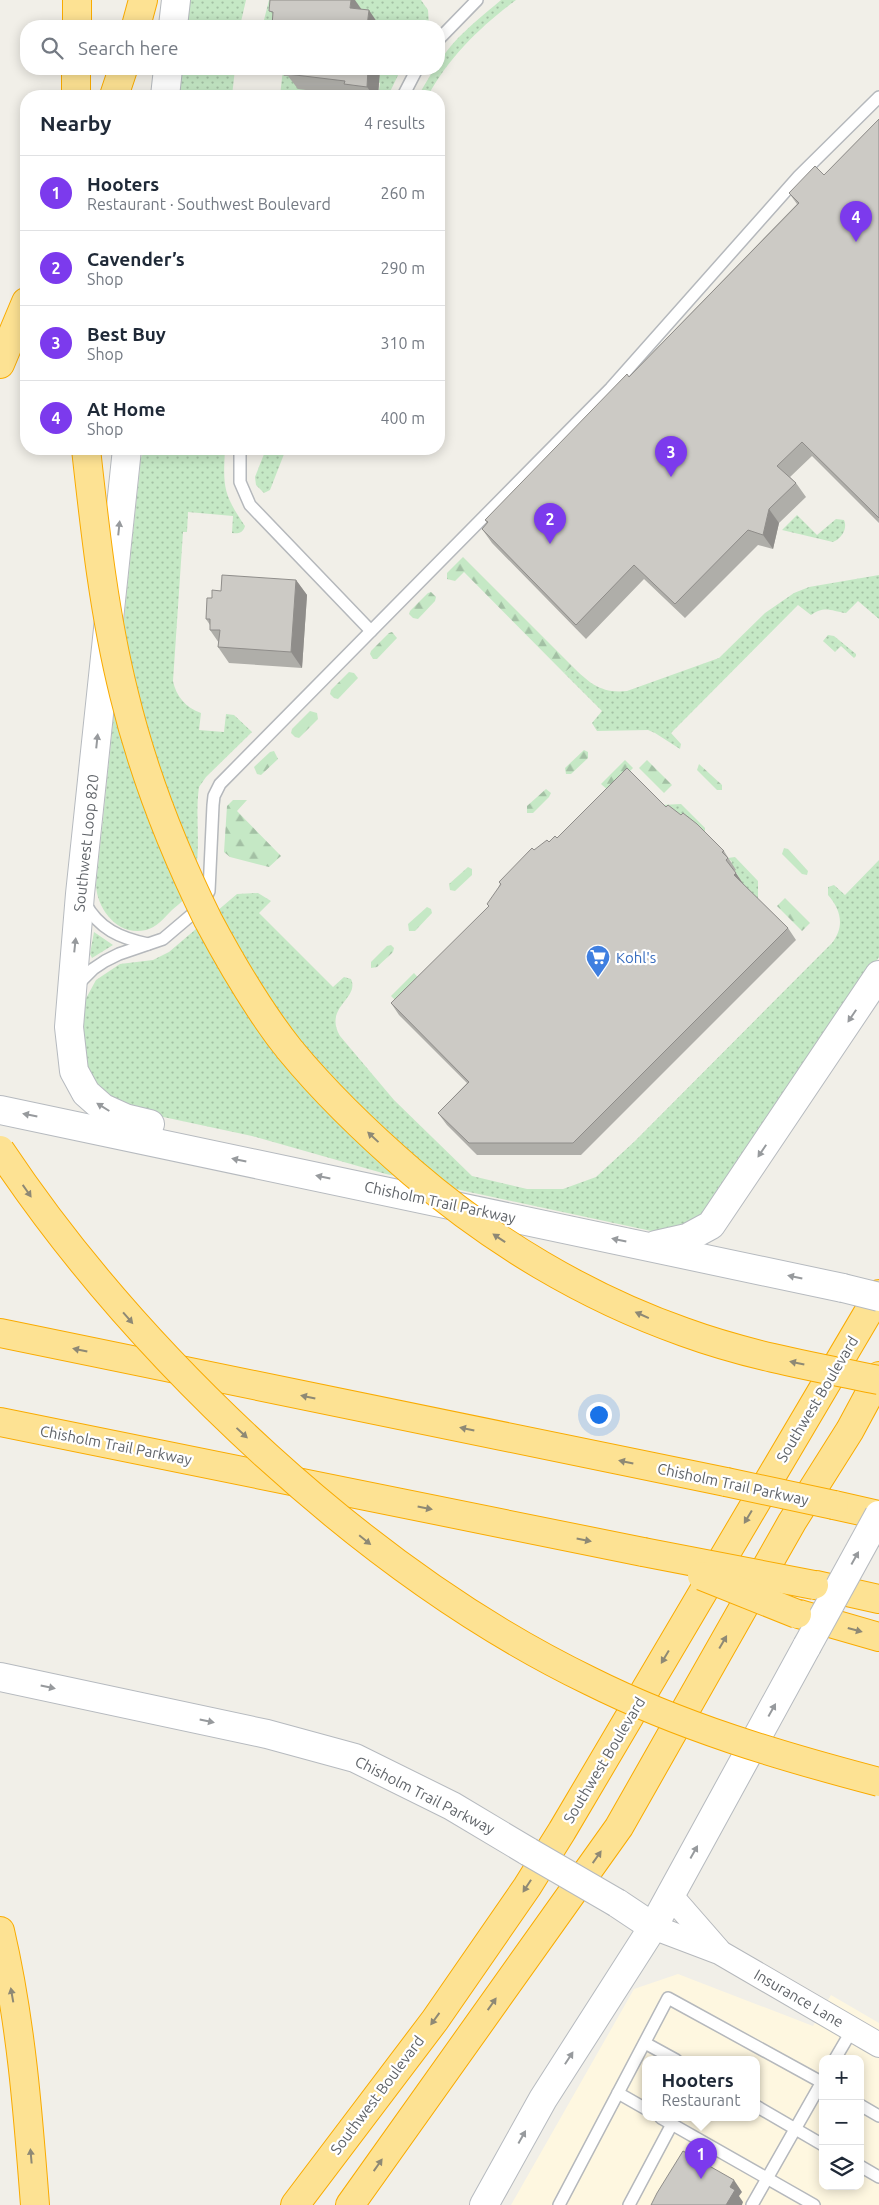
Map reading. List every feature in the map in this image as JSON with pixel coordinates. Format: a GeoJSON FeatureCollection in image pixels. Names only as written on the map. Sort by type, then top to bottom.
{"type":"FeatureCollection","features":[{"type":"Feature","properties":{"kind":"highway"},"geometry":{"type":"LineString","coordinates":[[77,0],[77,20]]}},
{"type":"Feature","properties":{"kind":"highway"},"geometry":{"type":"LineString","coordinates":[[138,20],[143,0]]}},
{"type":"Feature","properties":{"kind":"highway"},"geometry":{"type":"LineString","coordinates":[[76,75],[76,90]]}},
{"type":"Feature","properties":{"kind":"highway"},"geometry":{"type":"LineString","coordinates":[[116,90],[121,75]]}},
{"type":"Feature","properties":{"kind":"highway"},"geometry":{"type":"LineString","coordinates":[[0,364],[20,316]]}},
{"type":"Feature","properties":{"kind":"highway"},"geometry":{"type":"LineString","coordinates":[[87,455],[104,582],[118,666],[136,738],[153,792],[172,845],[216,934],[239,976],[290,1049],[346,1112],[439,1195],[486,1229],[552,1271],[640,1314],[715,1343],[780,1360],[879,1378],[850,1430]]}},
{"type":"Feature","properties":{"kind":"highway"},"geometry":{"type":"LineString","coordinates":[[0,1150],[28,1192],[78,1258],[152,1345],[196,1390],[316,1501],[385,1556],[439,1595],[533,1652],[651,1709],[764,1750],[879,1782]]}},
{"type":"Feature","properties":{"kind":"highway","name":"Southwest Boulevard"},"geometry":{"type":"LineString","coordinates":[[295,2205],[370,2102],[435,2020],[527,1887],[567,1823],[879,1295]]}},
{"type":"Feature","properties":{"kind":"highway","name":"Chisholm Trail Parkway"},"geometry":{"type":"LineString","coordinates":[[0,1333],[879,1515]]}},
{"type":"Feature","properties":{"kind":"highway"},"geometry":{"type":"LineString","coordinates":[[350,2205],[618,1827],[792,1522],[879,1388]]}},
{"type":"Feature","properties":{"kind":"highway","name":"Chisholm Trail Parkway"},"geometry":{"type":"LineString","coordinates":[[0,1422],[879,1599]]}},
{"type":"Feature","properties":{"kind":"highway"},"geometry":{"type":"LineString","coordinates":[[643,1552],[797,1614],[879,1637]]}},
{"type":"Feature","properties":{"kind":"highway"},"geometry":{"type":"LineString","coordinates":[[0,1931],[16,2014],[26,2091],[34,2205]]}},
{"type":"Feature","properties":{"kind":"main road"},"geometry":{"type":"LineString","coordinates":[[174,20],[176,0]]}},
{"type":"Feature","properties":{"kind":"main road"},"geometry":{"type":"LineString","coordinates":[[166,90],[167,75]]}},
{"type":"Feature","properties":{"kind":"main road","name":"Southwest Loop 820"},"geometry":{"type":"LineString","coordinates":[[128,455],[70,994],[70,1049],[74,1072],[86,1094],[103,1108],[125,1118],[173,1129],[211,1154]]}},
{"type":"Feature","properties":{"kind":"main road"},"geometry":{"type":"LineString","coordinates":[[648,1246],[687,1238],[711,1225],[879,975]]}},
{"type":"Feature","properties":{"kind":"main road","name":"Chisholm Trail Parkway"},"geometry":{"type":"LineString","coordinates":[[2,1110],[879,1295]]}},
{"type":"Feature","properties":{"kind":"main road"},"geometry":{"type":"LineString","coordinates":[[484,2205],[543,2099],[653,1927],[879,1515]]}},
{"type":"Feature","properties":{"kind":"main road","name":"Chisholm Trail Parkway"},"geometry":{"type":"LineString","coordinates":[[0,1677],[319,1747],[354,1758],[400,1779],[512,1842],[617,1903],[653,1927]]}},
{"type":"Feature","properties":{"kind":"street","name":"Insurance Lane"},"geometry":{"type":"LineString","coordinates":[[670,1895],[719,1952]]}},
{"type":"Feature","properties":{"kind":"street","name":"Insurance Lane"},"geometry":{"type":"LineString","coordinates":[[653,1927],[719,1952],[879,2045]]}},
{"type":"Feature","properties":{"kind":"lane"},"geometry":{"type":"LineString","coordinates":[[445,33],[477,0]]}},
{"type":"Feature","properties":{"kind":"lane"},"geometry":{"type":"LineString","coordinates":[[406,90],[415,75]]}},
{"type":"Feature","properties":{"kind":"lane"},"geometry":{"type":"LineString","coordinates":[[70,994],[83,978],[105,961],[119,954],[163,939],[196,911],[209,890],[214,805],[220,784],[612,388],[799,176],[879,98]]}},
{"type":"Feature","properties":{"kind":"lane"},"geometry":{"type":"LineString","coordinates":[[240,455],[240,482],[250,505],[371,631]]}},
{"type":"Feature","properties":{"kind":"lane"},"geometry":{"type":"LineString","coordinates":[[80,894],[90,912],[109,931],[129,940],[150,944]]}},
{"type":"Feature","properties":{"kind":"lane"},"geometry":{"type":"LineString","coordinates":[[559,2205],[668,1998],[819,2080]]}},
{"type":"Feature","properties":{"kind":"lane"},"geometry":{"type":"LineString","coordinates":[[837,2055],[852,2030]]}},
{"type":"Feature","properties":{"kind":"lane"},"geometry":{"type":"LineString","coordinates":[[645,2043],[669,2056]]}},
{"type":"Feature","properties":{"kind":"lane"},"geometry":{"type":"LineString","coordinates":[[752,2205],[819,2087]]}},
{"type":"Feature","properties":{"kind":"lane"},"geometry":{"type":"LineString","coordinates":[[618,2093],[642,2107]]}},
{"type":"Feature","properties":{"kind":"lane"},"geometry":{"type":"LineString","coordinates":[[864,2107],[879,2116]]}},
{"type":"Feature","properties":{"kind":"lane"},"geometry":{"type":"LineString","coordinates":[[760,2108],[819,2143]]}},
{"type":"Feature","properties":{"kind":"lane"},"geometry":{"type":"LineString","coordinates":[[666,2121],[814,2205]]}},
{"type":"Feature","properties":{"kind":"lane"},"geometry":{"type":"LineString","coordinates":[[628,2205],[672,2124]]}},
{"type":"Feature","properties":{"kind":"lane"},"geometry":{"type":"LineString","coordinates":[[864,2168],[879,2177]]}},
{"type":"Feature","properties":{"kind":"shaded area"},"geometry":{"type":"Polygon","coordinates":[[[678,1974],[813,2026],[831,1995],[879,2023],[879,2205],[511,2205],[634,1989],[678,1974]]]}},
{"type":"Feature","properties":{"kind":"green space"},"geometry":{"type":"Polygon","coordinates":[[[189,0],[246,0],[241,20],[187,20],[189,0]]]}},
{"type":"Feature","properties":{"kind":"green space"},"geometry":{"type":"Polygon","coordinates":[[[269,0],[280,0],[278,20],[264,20],[269,0]]]}},
{"type":"Feature","properties":{"kind":"green space"},"geometry":{"type":"Polygon","coordinates":[[[347,0],[421,0],[428,10],[429,20],[372,20],[347,0]]]}},
{"type":"Feature","properties":{"kind":"green space"},"geometry":{"type":"Polygon","coordinates":[[[501,0],[516,0],[478,32],[445,69],[445,55],[475,22],[501,0]]]}},
{"type":"Feature","properties":{"kind":"green space"},"geometry":{"type":"Polygon","coordinates":[[[181,75],[234,75],[233,90],[179,90],[181,75]]]}},
{"type":"Feature","properties":{"kind":"green space"},"geometry":{"type":"Polygon","coordinates":[[[282,75],[295,75],[324,90],[281,90],[282,75]]]}},
{"type":"Feature","properties":{"kind":"green space"},"geometry":{"type":"Polygon","coordinates":[[[378,75],[398,75],[391,90],[379,90],[380,83],[376,82],[378,75]]]}},
{"type":"Feature","properties":{"kind":"green space"},"geometry":{"type":"Polygon","coordinates":[[[430,75],[441,75],[431,90],[422,90],[430,75]]]}},
{"type":"Feature","properties":{"kind":"green space"},"geometry":{"type":"Polygon","coordinates":[[[142,455],[225,455],[224,473],[228,498],[245,526],[240,532],[232,533],[233,516],[188,512],[187,532],[183,532],[173,681],[182,701],[201,713],[199,730],[224,732],[226,714],[234,715],[252,732],[206,777],[199,787],[197,865],[189,893],[157,925],[150,929],[136,931],[118,925],[111,919],[100,903],[96,885],[142,455]]]}},
{"type":"Feature","properties":{"kind":"green space"},"geometry":{"type":"Polygon","coordinates":[[[264,455],[284,455],[270,490],[264,493],[256,485],[255,477],[264,455]]]}},
{"type":"Feature","properties":{"kind":"green space"},"geometry":{"type":"Polygon","coordinates":[[[797,515],[817,535],[836,519],[844,520],[845,527],[841,536],[833,542],[782,530],[797,515]]]}},
{"type":"Feature","properties":{"kind":"green space"},"geometry":{"type":"Polygon","coordinates":[[[463,557],[572,666],[564,673],[464,572],[455,581],[447,579],[447,573],[463,557]]]}},
{"type":"Feature","properties":{"kind":"green space"},"geometry":{"type":"Polygon","coordinates":[[[879,575],[879,619],[858,601],[846,613],[824,609],[811,615],[798,605],[671,733],[681,744],[680,749],[648,730],[597,731],[592,723],[602,711],[564,673],[572,666],[584,678],[596,686],[610,691],[627,691],[719,658],[765,613],[794,593],[809,587],[879,575]]]}},
{"type":"Feature","properties":{"kind":"green space"},"geometry":{"type":"Polygon","coordinates":[[[431,592],[436,597],[435,601],[418,619],[413,618],[409,614],[410,611],[431,592]]]}},
{"type":"Feature","properties":{"kind":"green space"},"geometry":{"type":"Polygon","coordinates":[[[392,632],[397,638],[377,659],[373,659],[370,654],[371,651],[392,632]]]}},
{"type":"Feature","properties":{"kind":"green space"},"geometry":{"type":"Polygon","coordinates":[[[828,635],[834,636],[856,656],[854,658],[841,646],[835,652],[823,641],[828,635]]]}},
{"type":"Feature","properties":{"kind":"green space"},"geometry":{"type":"Polygon","coordinates":[[[349,672],[354,673],[358,678],[338,699],[334,698],[330,694],[331,690],[349,672]]]}},
{"type":"Feature","properties":{"kind":"green space"},"geometry":{"type":"Polygon","coordinates":[[[310,711],[317,713],[318,719],[299,738],[295,737],[291,733],[292,729],[310,711]]]}},
{"type":"Feature","properties":{"kind":"green space"},"geometry":{"type":"Polygon","coordinates":[[[584,750],[588,752],[588,758],[571,774],[566,774],[565,768],[584,750]]]}},
{"type":"Feature","properties":{"kind":"green space"},"geometry":{"type":"Polygon","coordinates":[[[274,751],[278,759],[261,775],[257,774],[254,767],[270,752],[274,751]]]}},
{"type":"Feature","properties":{"kind":"green space"},"geometry":{"type":"Polygon","coordinates":[[[625,760],[633,768],[610,792],[601,784],[625,760]]]}},
{"type":"Feature","properties":{"kind":"green space"},"geometry":{"type":"Polygon","coordinates":[[[647,760],[672,785],[664,793],[639,768],[647,760]]]}},
{"type":"Feature","properties":{"kind":"green space"},"geometry":{"type":"Polygon","coordinates":[[[699,764],[722,785],[722,790],[717,790],[697,770],[699,764]]]}},
{"type":"Feature","properties":{"kind":"green space"},"geometry":{"type":"Polygon","coordinates":[[[546,789],[551,793],[549,797],[533,813],[527,813],[527,806],[546,789]]]}},
{"type":"Feature","properties":{"kind":"green space"},"geometry":{"type":"Polygon","coordinates":[[[233,800],[247,800],[237,811],[281,856],[269,867],[230,857],[224,852],[227,806],[233,800]]]}},
{"type":"Feature","properties":{"kind":"green space"},"geometry":{"type":"Polygon","coordinates":[[[681,804],[705,828],[705,836],[661,805],[681,804]]]}},
{"type":"Feature","properties":{"kind":"green space"},"geometry":{"type":"Polygon","coordinates":[[[784,848],[788,849],[808,871],[807,875],[802,874],[782,854],[784,848]]]}},
{"type":"Feature","properties":{"kind":"green space"},"geometry":{"type":"Polygon","coordinates":[[[735,857],[758,881],[758,902],[738,879],[739,877],[730,864],[732,862],[728,858],[735,857]]]}},
{"type":"Feature","properties":{"kind":"green space"},"geometry":{"type":"Polygon","coordinates":[[[879,860],[879,957],[718,1206],[697,1224],[656,1232],[386,1174],[252,1136],[126,1109],[99,1092],[80,1054],[83,1004],[96,980],[120,964],[153,960],[169,952],[237,894],[258,893],[271,901],[259,913],[333,987],[344,977],[351,979],[351,992],[338,1010],[336,1018],[336,1026],[340,1036],[394,1100],[472,1176],[527,1189],[563,1189],[596,1177],[635,1141],[832,943],[839,930],[840,918],[836,906],[828,895],[828,887],[834,885],[845,895],[879,860]]]}},
{"type":"Feature","properties":{"kind":"green space"},"geometry":{"type":"Polygon","coordinates":[[[468,867],[472,869],[472,875],[455,891],[450,890],[449,884],[468,867]]]}},
{"type":"Feature","properties":{"kind":"green space"},"geometry":{"type":"Polygon","coordinates":[[[785,898],[810,923],[802,931],[777,906],[785,898]]]}},
{"type":"Feature","properties":{"kind":"green space"},"geometry":{"type":"Polygon","coordinates":[[[427,907],[431,909],[432,913],[415,931],[409,931],[408,924],[427,907]]]}},
{"type":"Feature","properties":{"kind":"green space"},"geometry":{"type":"Polygon","coordinates":[[[94,932],[113,945],[92,958],[90,954],[94,932]]]}},
{"type":"Feature","properties":{"kind":"green space"},"geometry":{"type":"Polygon","coordinates":[[[391,945],[394,948],[393,952],[377,967],[371,968],[371,962],[387,946],[391,945]]]}},
{"type":"Feature","properties":{"kind":"green space"},"geometry":{"type":"Polygon","coordinates":[[[414,973],[422,982],[399,1004],[391,996],[414,973]]]}},
{"type":"Feature","properties":{"kind":"building"},"geometry":{"type":"Polygon","coordinates":[[[270,0],[351,0],[350,8],[369,10],[368,20],[272,20],[273,12],[269,11],[270,0]]]}},
{"type":"Feature","properties":{"kind":"building"},"geometry":{"type":"Polygon","coordinates":[[[295,75],[368,75],[367,87],[344,84],[345,81],[295,75]]]}},
{"type":"Feature","properties":{"kind":"building"},"geometry":{"type":"Polygon","coordinates":[[[879,119],[879,518],[802,442],[777,466],[796,483],[769,509],[763,535],[748,530],[675,604],[634,565],[576,625],[482,529],[488,522],[485,520],[627,374],[629,377],[799,203],[789,193],[815,166],[824,175],[879,119]]]}},
{"type":"Feature","properties":{"kind":"building"},"geometry":{"type":"Polygon","coordinates":[[[222,575],[296,580],[291,652],[218,647],[220,630],[210,630],[210,619],[206,619],[207,598],[212,598],[212,590],[221,591],[222,575]]]}},
{"type":"Feature","properties":{"kind":"building","name":"Kohl's"},"geometry":{"type":"Polygon","coordinates":[[[627,768],[666,807],[668,805],[681,815],[683,813],[697,824],[724,851],[722,852],[728,858],[726,860],[736,873],[734,875],[788,928],[573,1143],[469,1143],[438,1113],[469,1082],[391,1003],[489,906],[487,904],[501,884],[499,882],[532,848],[534,850],[547,840],[549,842],[555,836],[557,838],[627,768]]]}},
{"type":"Feature","properties":{"kind":"building"},"geometry":{"type":"Polygon","coordinates":[[[683,2151],[734,2180],[730,2187],[735,2190],[726,2205],[651,2205],[683,2151]]]}},
{"type":"Feature","properties":{"kind":"place","name":"At Home"},"geometry":{"type":"Point","coordinates":[856,242]}},
{"type":"Feature","properties":{"kind":"place","name":"Best Buy"},"geometry":{"type":"Point","coordinates":[671,477]}},
{"type":"Feature","properties":{"kind":"place","name":"Cavender’s"},"geometry":{"type":"Point","coordinates":[550,544]}},
{"type":"Feature","properties":{"kind":"place","name":"Kohl's"},"geometry":{"type":"Point","coordinates":[598,978]}},
{"type":"Feature","properties":{"kind":"place","name":"Hooters"},"geometry":{"type":"Point","coordinates":[701,2179]}}]}
